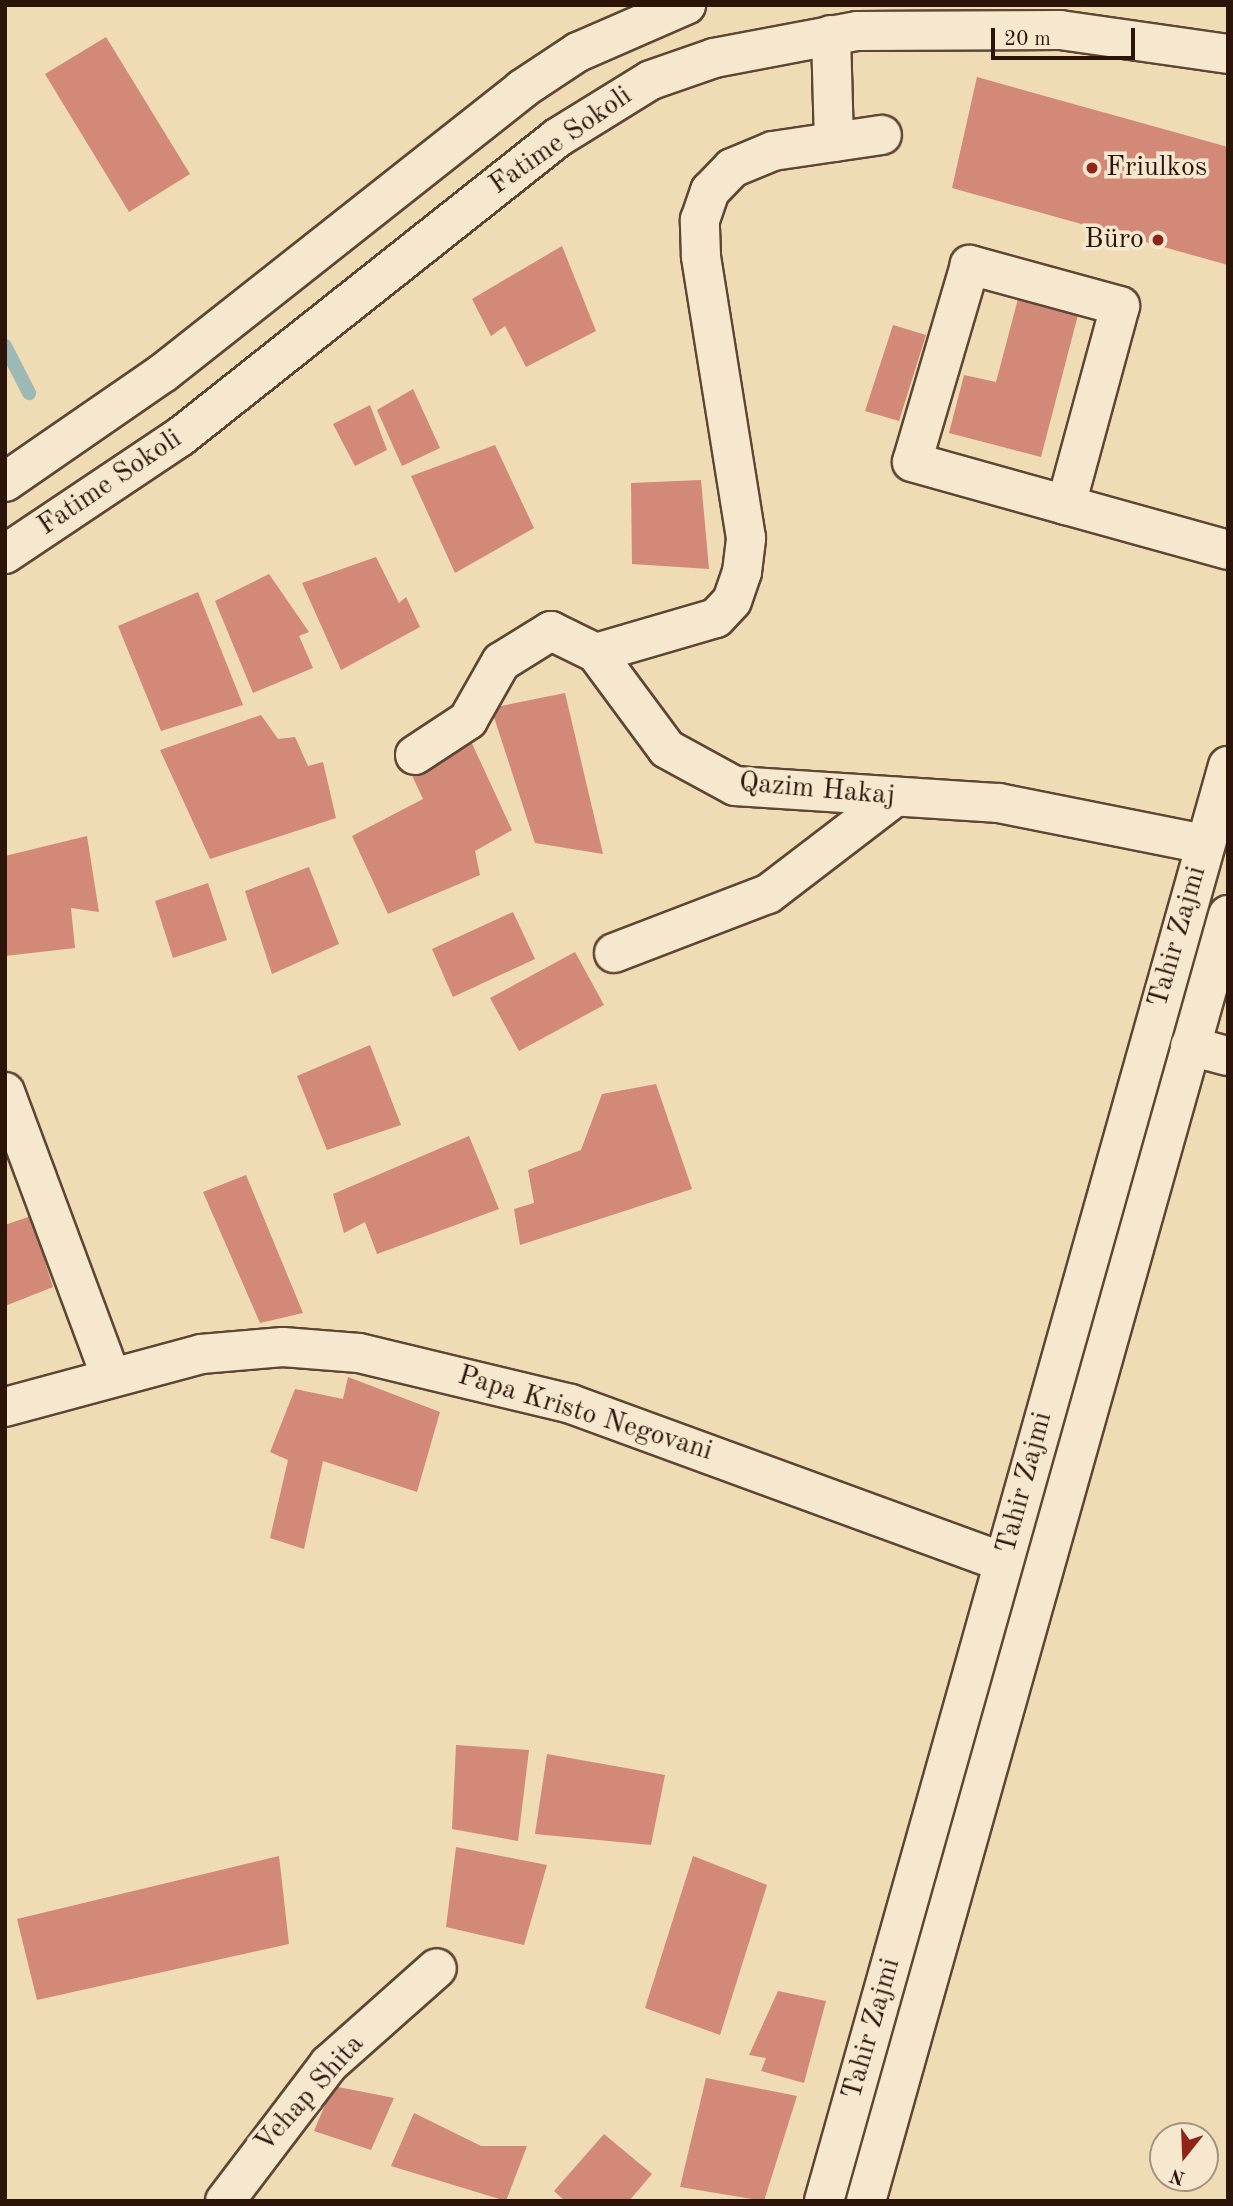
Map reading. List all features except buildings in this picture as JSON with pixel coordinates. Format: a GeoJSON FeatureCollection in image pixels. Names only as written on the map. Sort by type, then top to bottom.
{"type":"FeatureCollection","features":[{"type":"Feature","properties":{"kind":"street","name":"Fatime Sokoli"},"geometry":{"type":"LineString","coordinates":[[5,482],[163,373],[522,89],[588,47],[686,5]]}},
{"type":"Feature","properties":{"kind":"street","name":"Fatime Sokoli"},"geometry":{"type":"LineString","coordinates":[[5,554],[180,437],[486,192],[608,105],[651,80],[714,58],[831,35],[1060,30],[1228,54]]}},
{"type":"Feature","properties":{"kind":"street"},"geometry":{"type":"LineString","coordinates":[[831,35],[834,142]]}},
{"type":"Feature","properties":{"kind":"street"},"geometry":{"type":"LineString","coordinates":[[596,653],[699,627],[732,601],[746,538],[713,362],[700,220],[710,191],[732,169],[773,151],[882,135]]}},
{"type":"Feature","properties":{"kind":"street"},"geometry":{"type":"LineString","coordinates":[[1066,505],[1120,306],[970,265],[912,462],[1066,505],[1228,550]]}},
{"type":"Feature","properties":{"kind":"street","name":"Qazim Hakaj"},"geometry":{"type":"LineString","coordinates":[[415,755],[468,720],[501,663],[551,631],[596,653],[667,749],[699,771],[736,786],[790,793],[895,797],[1089,817],[1205,844]]}},
{"type":"Feature","properties":{"kind":"street","name":"Tahir Zajmi"},"geometry":{"type":"LineString","coordinates":[[824,2201],[1228,766]]}},
{"type":"Feature","properties":{"kind":"street"},"geometry":{"type":"LineString","coordinates":[[614,953],[768,894],[895,797]]}},
{"type":"Feature","properties":{"kind":"street","name":"Tahir Zajmi"},"geometry":{"type":"LineString","coordinates":[[866,2201],[1191,1046],[1221,968],[1228,915]]}},
{"type":"Feature","properties":{"kind":"street"},"geometry":{"type":"LineString","coordinates":[[1191,1046],[1228,1056]]}},
{"type":"Feature","properties":{"kind":"street"},"geometry":{"type":"LineString","coordinates":[[5,1092],[110,1375]]}},
{"type":"Feature","properties":{"kind":"street","name":"Papa Kristo Negovani"},"geometry":{"type":"LineString","coordinates":[[5,1407],[110,1375],[201,1354],[283,1347],[387,1359],[571,1404],[1003,1562]]}},
{"type":"Feature","properties":{"kind":"street","name":"Vehap Shita"},"geometry":{"type":"LineString","coordinates":[[225,2201],[329,2064],[437,1968]]}},
{"type":"Feature","properties":{"kind":"waterway"},"geometry":{"type":"LineString","coordinates":[[5,346],[29,393]]}},
{"type":"Feature","properties":{"kind":"place","name":"Friulkos"},"geometry":{"type":"Point","coordinates":[1092,168]}},
{"type":"Feature","properties":{"kind":"place","name":"Büro"},"geometry":{"type":"Point","coordinates":[1158,240]}}]}
